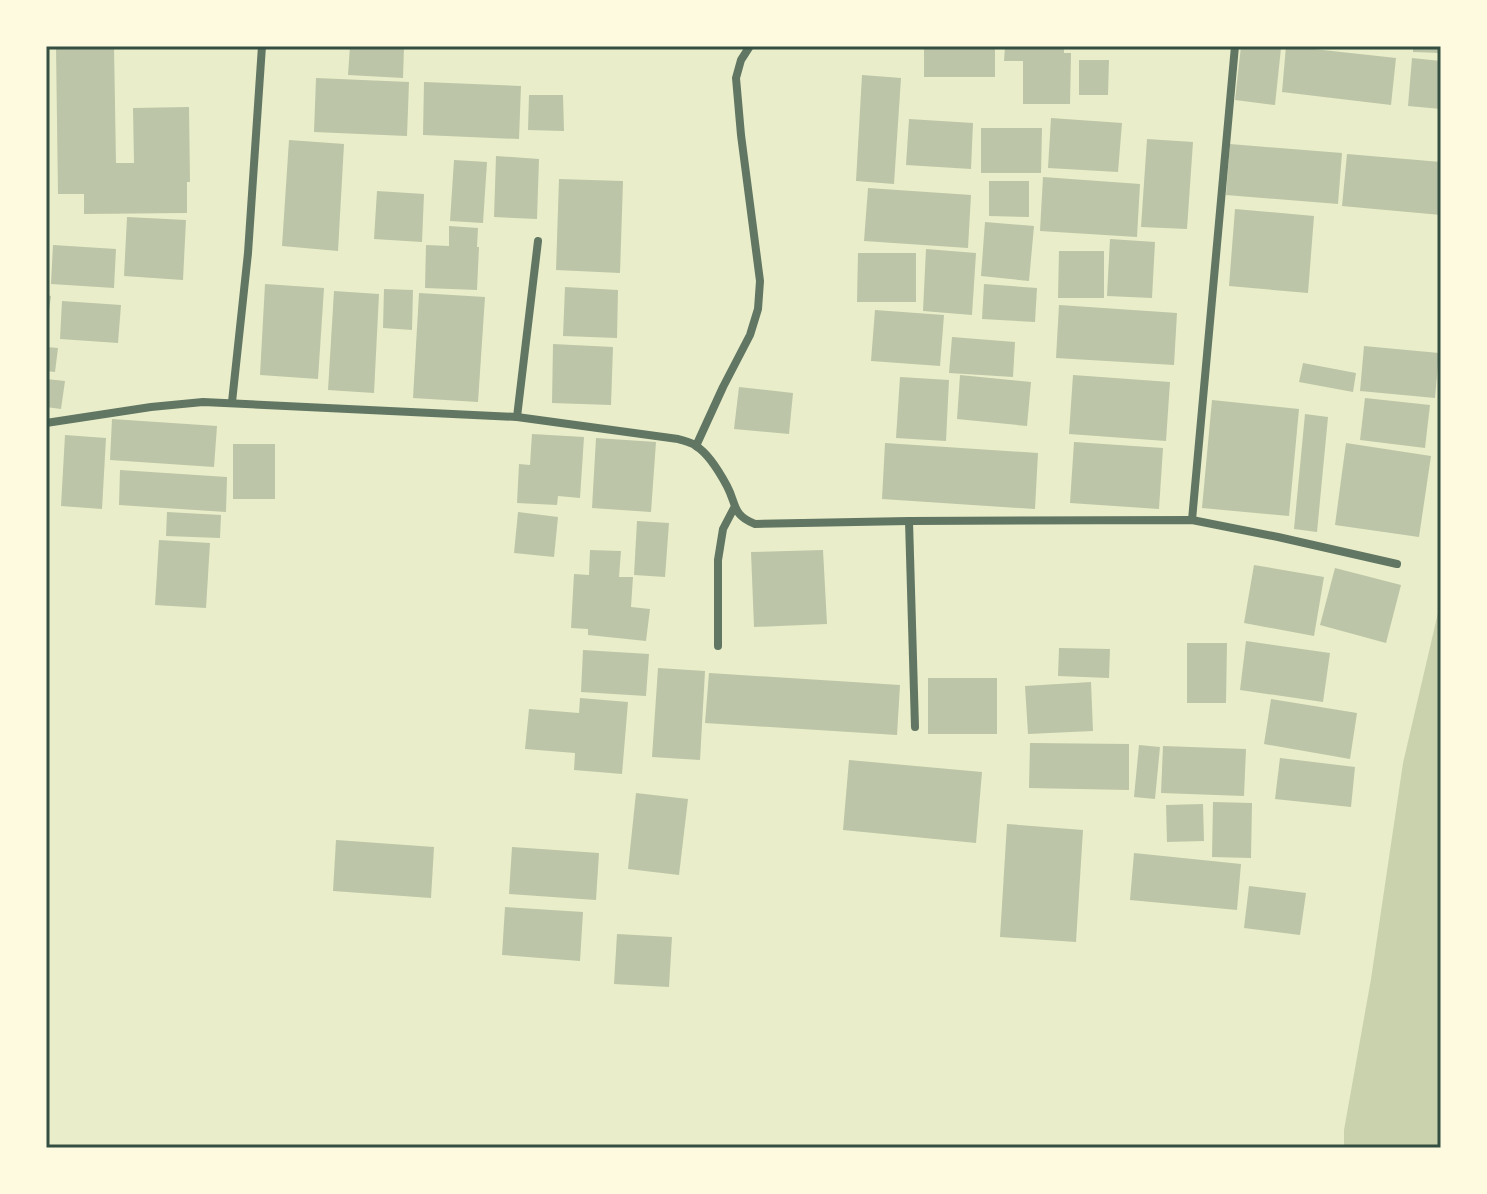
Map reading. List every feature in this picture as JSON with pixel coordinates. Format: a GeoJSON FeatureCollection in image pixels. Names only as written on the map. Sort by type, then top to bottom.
{"type":"FeatureCollection","features":[{"type":"Feature","properties":{"kind":"street"},"geometry":{"type":"LineString","coordinates":[[232,402],[248,253],[262,46]]}},
{"type":"Feature","properties":{"kind":"street"},"geometry":{"type":"LineString","coordinates":[[696,446],[750,335],[758,309],[760,281],[736,78],[741,60],[750,46]]}},
{"type":"Feature","properties":{"kind":"street"},"geometry":{"type":"LineString","coordinates":[[1192,520],[1235,46]]}},
{"type":"Feature","properties":{"kind":"street"},"geometry":{"type":"LineString","coordinates":[[517,417],[538,241]]}},
{"type":"Feature","properties":{"kind":"street"},"geometry":{"type":"LineString","coordinates":[[46,423],[203,402],[517,417],[678,439],[696,446],[711,462],[728,489],[734,508],[744,520],[755,524],[1192,520],[1397,564]]}},
{"type":"Feature","properties":{"kind":"street"},"geometry":{"type":"LineString","coordinates":[[718,646],[718,560],[723,529],[734,508]]}},
{"type":"Feature","properties":{"kind":"street"},"geometry":{"type":"LineString","coordinates":[[909,521],[915,727]]}},
{"type":"Feature","properties":{"kind":"green space"},"geometry":{"type":"Polygon","coordinates":[[[1441,600],[1441,1148],[1344,1148],[1344,1130],[1371,979],[1403,763],[1441,600]]]}},
{"type":"Feature","properties":{"kind":"building"},"geometry":{"type":"Polygon","coordinates":[[[56,46],[114,46],[116,163],[134,163],[133,108],[189,107],[190,182],[187,182],[187,213],[84,214],[84,194],[58,194],[56,46]]]}},
{"type":"Feature","properties":{"kind":"building"},"geometry":{"type":"Polygon","coordinates":[[[350,46],[404,46],[403,78],[348,75],[350,46]]]}},
{"type":"Feature","properties":{"kind":"building"},"geometry":{"type":"Polygon","coordinates":[[[924,46],[995,46],[995,77],[924,77],[924,46]]]}},
{"type":"Feature","properties":{"kind":"building"},"geometry":{"type":"Polygon","coordinates":[[[1005,46],[1064,46],[1064,53],[1071,53],[1070,104],[1023,104],[1023,61],[1004,61],[1005,46]]]}},
{"type":"Feature","properties":{"kind":"building"},"geometry":{"type":"Polygon","coordinates":[[[1241,46],[1281,48],[1275,105],[1235,100],[1241,46]]]}},
{"type":"Feature","properties":{"kind":"building"},"geometry":{"type":"Polygon","coordinates":[[[1286,46],[1396,58],[1391,105],[1282,92],[1286,46]]]}},
{"type":"Feature","properties":{"kind":"building"},"geometry":{"type":"Polygon","coordinates":[[[1413,46],[1441,46],[1441,53],[1413,52],[1413,46]]]}},
{"type":"Feature","properties":{"kind":"building"},"geometry":{"type":"Polygon","coordinates":[[[1412,58],[1441,61],[1441,109],[1408,106],[1412,58]]]}},
{"type":"Feature","properties":{"kind":"building"},"geometry":{"type":"Polygon","coordinates":[[[1079,60],[1109,60],[1108,95],[1079,95],[1079,60]]]}},
{"type":"Feature","properties":{"kind":"building"},"geometry":{"type":"Polygon","coordinates":[[[862,75],[901,78],[894,184],[856,181],[862,75]]]}},
{"type":"Feature","properties":{"kind":"building"},"geometry":{"type":"Polygon","coordinates":[[[316,78],[409,82],[407,136],[314,132],[316,78]]]}},
{"type":"Feature","properties":{"kind":"building"},"geometry":{"type":"Polygon","coordinates":[[[424,82],[521,86],[519,139],[423,135],[424,82]]]}},
{"type":"Feature","properties":{"kind":"building"},"geometry":{"type":"Polygon","coordinates":[[[529,95],[563,95],[564,131],[528,130],[529,95]]]}},
{"type":"Feature","properties":{"kind":"building"},"geometry":{"type":"Polygon","coordinates":[[[1051,118],[1122,123],[1118,172],[1048,168],[1051,118]]]}},
{"type":"Feature","properties":{"kind":"building"},"geometry":{"type":"Polygon","coordinates":[[[909,119],[973,123],[971,169],[906,165],[909,119]]]}},
{"type":"Feature","properties":{"kind":"building"},"geometry":{"type":"Polygon","coordinates":[[[981,128],[1042,128],[1041,173],[981,173],[981,128]]]}},
{"type":"Feature","properties":{"kind":"building"},"geometry":{"type":"Polygon","coordinates":[[[1147,139],[1193,142],[1187,229],[1141,227],[1147,139]]]}},
{"type":"Feature","properties":{"kind":"building"},"geometry":{"type":"Polygon","coordinates":[[[289,140],[344,144],[338,251],[282,246],[289,140]]]}},
{"type":"Feature","properties":{"kind":"building"},"geometry":{"type":"Polygon","coordinates":[[[1230,144],[1342,153],[1338,204],[1226,195],[1230,144]]]}},
{"type":"Feature","properties":{"kind":"building"},"geometry":{"type":"Polygon","coordinates":[[[1347,154],[1441,162],[1441,215],[1342,206],[1347,154]]]}},
{"type":"Feature","properties":{"kind":"building"},"geometry":{"type":"Polygon","coordinates":[[[496,156],[539,159],[537,219],[494,217],[496,156]]]}},
{"type":"Feature","properties":{"kind":"building"},"geometry":{"type":"Polygon","coordinates":[[[454,160],[487,162],[483,223],[450,221],[454,160]]]}},
{"type":"Feature","properties":{"kind":"building"},"geometry":{"type":"Polygon","coordinates":[[[1043,177],[1140,184],[1137,237],[1040,231],[1043,177]]]}},
{"type":"Feature","properties":{"kind":"building"},"geometry":{"type":"Polygon","coordinates":[[[559,179],[623,181],[620,273],[556,270],[559,179]]]}},
{"type":"Feature","properties":{"kind":"building"},"geometry":{"type":"Polygon","coordinates":[[[989,181],[1029,181],[1029,217],[989,216],[989,181]]]}},
{"type":"Feature","properties":{"kind":"building"},"geometry":{"type":"Polygon","coordinates":[[[868,188],[971,195],[968,248],[864,241],[868,188]]]}},
{"type":"Feature","properties":{"kind":"building"},"geometry":{"type":"Polygon","coordinates":[[[377,191],[424,194],[422,242],[374,239],[377,191]]]}},
{"type":"Feature","properties":{"kind":"building"},"geometry":{"type":"Polygon","coordinates":[[[1235,209],[1314,216],[1308,293],[1229,286],[1235,209]]]}},
{"type":"Feature","properties":{"kind":"building"},"geometry":{"type":"Polygon","coordinates":[[[127,217],[186,220],[183,280],[124,276],[127,217]]]}},
{"type":"Feature","properties":{"kind":"building"},"geometry":{"type":"Polygon","coordinates":[[[985,222],[1034,226],[1029,281],[981,276],[985,222]]]}},
{"type":"Feature","properties":{"kind":"building"},"geometry":{"type":"Polygon","coordinates":[[[449,226],[478,228],[477,290],[425,288],[426,245],[449,246],[449,226]]]}},
{"type":"Feature","properties":{"kind":"building"},"geometry":{"type":"Polygon","coordinates":[[[1110,239],[1155,242],[1152,298],[1107,296],[1110,239]]]}},
{"type":"Feature","properties":{"kind":"building"},"geometry":{"type":"Polygon","coordinates":[[[53,245],[116,249],[114,288],[51,284],[53,245]]]}},
{"type":"Feature","properties":{"kind":"building"},"geometry":{"type":"Polygon","coordinates":[[[926,249],[976,253],[972,315],[923,311],[926,249]]]}},
{"type":"Feature","properties":{"kind":"building"},"geometry":{"type":"Polygon","coordinates":[[[1059,251],[1104,251],[1104,298],[1058,298],[1059,251]]]}},
{"type":"Feature","properties":{"kind":"building"},"geometry":{"type":"Polygon","coordinates":[[[858,253],[916,253],[916,302],[857,302],[858,253]]]}},
{"type":"Feature","properties":{"kind":"building"},"geometry":{"type":"Polygon","coordinates":[[[265,284],[324,288],[318,379],[260,375],[265,284]]]}},
{"type":"Feature","properties":{"kind":"building"},"geometry":{"type":"Polygon","coordinates":[[[984,284],[1037,288],[1035,322],[982,319],[984,284]]]}},
{"type":"Feature","properties":{"kind":"building"},"geometry":{"type":"Polygon","coordinates":[[[565,287],[618,290],[617,338],[563,336],[565,287]]]}},
{"type":"Feature","properties":{"kind":"building"},"geometry":{"type":"Polygon","coordinates":[[[384,289],[413,290],[412,330],[383,328],[384,289]]]}},
{"type":"Feature","properties":{"kind":"building"},"geometry":{"type":"Polygon","coordinates":[[[334,291],[379,294],[374,393],[328,390],[334,291]]]}},
{"type":"Feature","properties":{"kind":"building"},"geometry":{"type":"Polygon","coordinates":[[[419,293],[485,297],[478,402],[413,398],[419,293]]]}},
{"type":"Feature","properties":{"kind":"building"},"geometry":{"type":"Polygon","coordinates":[[[46,295],[51,296],[48,317],[46,317],[46,295]]]}},
{"type":"Feature","properties":{"kind":"building"},"geometry":{"type":"Polygon","coordinates":[[[62,301],[121,305],[118,343],[60,339],[62,301]]]}},
{"type":"Feature","properties":{"kind":"building"},"geometry":{"type":"Polygon","coordinates":[[[1059,305],[1177,313],[1174,365],[1056,358],[1059,305]]]}},
{"type":"Feature","properties":{"kind":"building"},"geometry":{"type":"Polygon","coordinates":[[[875,310],[944,315],[940,366],[871,361],[875,310]]]}},
{"type":"Feature","properties":{"kind":"building"},"geometry":{"type":"Polygon","coordinates":[[[952,337],[1015,342],[1013,377],[949,373],[952,337]]]}},
{"type":"Feature","properties":{"kind":"building"},"geometry":{"type":"Polygon","coordinates":[[[553,344],[613,347],[611,405],[552,403],[553,344]]]}},
{"type":"Feature","properties":{"kind":"building"},"geometry":{"type":"Polygon","coordinates":[[[1364,346],[1439,353],[1435,398],[1360,391],[1364,346]]]}},
{"type":"Feature","properties":{"kind":"building"},"geometry":{"type":"Polygon","coordinates":[[[46,347],[58,348],[55,372],[46,371],[46,347]]]}},
{"type":"Feature","properties":{"kind":"building"},"geometry":{"type":"Polygon","coordinates":[[[1303,363],[1356,373],[1353,392],[1299,382],[1303,363]]]}},
{"type":"Feature","properties":{"kind":"building"},"geometry":{"type":"Polygon","coordinates":[[[960,375],[1031,382],[1027,426],[957,419],[960,375]]]}},
{"type":"Feature","properties":{"kind":"building"},"geometry":{"type":"Polygon","coordinates":[[[1073,375],[1170,382],[1166,441],[1069,434],[1073,375]]]}},
{"type":"Feature","properties":{"kind":"building"},"geometry":{"type":"Polygon","coordinates":[[[900,377],[949,380],[946,441],[896,438],[900,377]]]}},
{"type":"Feature","properties":{"kind":"building"},"geometry":{"type":"Polygon","coordinates":[[[46,379],[65,381],[61,409],[46,407],[46,379]]]}},
{"type":"Feature","properties":{"kind":"building"},"geometry":{"type":"Polygon","coordinates":[[[739,387],[793,393],[789,434],[734,429],[739,387]]]}},
{"type":"Feature","properties":{"kind":"building"},"geometry":{"type":"Polygon","coordinates":[[[1365,398],[1430,405],[1425,448],[1360,440],[1365,398]]]}},
{"type":"Feature","properties":{"kind":"building"},"geometry":{"type":"Polygon","coordinates":[[[1212,400],[1299,409],[1289,516],[1202,508],[1212,400]]]}},
{"type":"Feature","properties":{"kind":"building"},"geometry":{"type":"Polygon","coordinates":[[[1305,414],[1328,417],[1317,532],[1294,529],[1305,414]]]}},
{"type":"Feature","properties":{"kind":"building"},"geometry":{"type":"Polygon","coordinates":[[[112,419],[217,426],[214,467],[110,460],[112,419]]]}},
{"type":"Feature","properties":{"kind":"building"},"geometry":{"type":"Polygon","coordinates":[[[532,434],[584,437],[580,498],[558,496],[557,505],[517,503],[519,464],[530,465],[532,434]]]}},
{"type":"Feature","properties":{"kind":"building"},"geometry":{"type":"Polygon","coordinates":[[[65,435],[106,438],[102,509],[61,506],[65,435]]]}},
{"type":"Feature","properties":{"kind":"building"},"geometry":{"type":"Polygon","coordinates":[[[596,438],[656,442],[651,512],[592,508],[596,438]]]}},
{"type":"Feature","properties":{"kind":"building"},"geometry":{"type":"Polygon","coordinates":[[[1074,442],[1163,448],[1159,509],[1070,503],[1074,442]]]}},
{"type":"Feature","properties":{"kind":"building"},"geometry":{"type":"Polygon","coordinates":[[[885,443],[1038,453],[1035,509],[882,499],[885,443]]]}},
{"type":"Feature","properties":{"kind":"building"},"geometry":{"type":"Polygon","coordinates":[[[1346,443],[1431,456],[1419,537],[1335,525],[1346,443]]]}},
{"type":"Feature","properties":{"kind":"building"},"geometry":{"type":"Polygon","coordinates":[[[233,444],[275,444],[275,499],[233,499],[233,444]]]}},
{"type":"Feature","properties":{"kind":"building"},"geometry":{"type":"Polygon","coordinates":[[[120,470],[227,477],[226,512],[119,505],[120,470]]]}},
{"type":"Feature","properties":{"kind":"building"},"geometry":{"type":"Polygon","coordinates":[[[167,512],[221,515],[220,538],[166,536],[167,512]]]}},
{"type":"Feature","properties":{"kind":"building"},"geometry":{"type":"Polygon","coordinates":[[[518,512],[558,517],[554,557],[514,553],[518,512]]]}},
{"type":"Feature","properties":{"kind":"building"},"geometry":{"type":"Polygon","coordinates":[[[637,521],[669,523],[665,577],[634,575],[637,521]]]}},
{"type":"Feature","properties":{"kind":"building"},"geometry":{"type":"Polygon","coordinates":[[[159,540],[210,543],[206,608],[155,605],[159,540]]]}},
{"type":"Feature","properties":{"kind":"building"},"geometry":{"type":"Polygon","coordinates":[[[590,550],[621,551],[619,577],[633,577],[631,607],[650,609],[646,641],[588,635],[588,629],[571,628],[574,574],[589,575],[590,550]]]}},
{"type":"Feature","properties":{"kind":"building"},"geometry":{"type":"Polygon","coordinates":[[[823,550],[827,624],[754,627],[751,552],[823,550]]]}},
{"type":"Feature","properties":{"kind":"building"},"geometry":{"type":"Polygon","coordinates":[[[1254,565],[1324,577],[1314,636],[1244,623],[1254,565]]]}},
{"type":"Feature","properties":{"kind":"building"},"geometry":{"type":"Polygon","coordinates":[[[1335,568],[1401,585],[1386,643],[1320,625],[1335,568]]]}},
{"type":"Feature","properties":{"kind":"building"},"geometry":{"type":"Polygon","coordinates":[[[1246,641],[1330,653],[1323,702],[1240,690],[1246,641]]]}},
{"type":"Feature","properties":{"kind":"building"},"geometry":{"type":"Polygon","coordinates":[[[1187,643],[1227,643],[1226,703],[1187,703],[1187,643]]]}},
{"type":"Feature","properties":{"kind":"building"},"geometry":{"type":"Polygon","coordinates":[[[1059,648],[1110,649],[1109,678],[1058,676],[1059,648]]]}},
{"type":"Feature","properties":{"kind":"building"},"geometry":{"type":"Polygon","coordinates":[[[583,650],[649,654],[646,696],[581,692],[583,650]]]}},
{"type":"Feature","properties":{"kind":"building"},"geometry":{"type":"Polygon","coordinates":[[[658,668],[705,671],[700,760],[652,757],[658,668]]]}},
{"type":"Feature","properties":{"kind":"building"},"geometry":{"type":"Polygon","coordinates":[[[709,673],[900,685],[897,735],[705,723],[709,673]]]}},
{"type":"Feature","properties":{"kind":"building"},"geometry":{"type":"Polygon","coordinates":[[[928,678],[997,678],[997,734],[928,734],[928,678]]]}},
{"type":"Feature","properties":{"kind":"building"},"geometry":{"type":"Polygon","coordinates":[[[1091,682],[1093,731],[1028,734],[1025,686],[1091,682]]]}},
{"type":"Feature","properties":{"kind":"building"},"geometry":{"type":"Polygon","coordinates":[[[580,698],[628,702],[622,774],[574,770],[575,753],[525,749],[529,709],[579,713],[580,698]]]}},
{"type":"Feature","properties":{"kind":"building"},"geometry":{"type":"Polygon","coordinates":[[[1271,699],[1357,713],[1350,759],[1264,744],[1271,699]]]}},
{"type":"Feature","properties":{"kind":"building"},"geometry":{"type":"Polygon","coordinates":[[[1030,743],[1129,744],[1129,790],[1029,788],[1030,743]]]}},
{"type":"Feature","properties":{"kind":"building"},"geometry":{"type":"Polygon","coordinates":[[[1139,745],[1160,747],[1155,799],[1134,797],[1139,745]]]}},
{"type":"Feature","properties":{"kind":"building"},"geometry":{"type":"Polygon","coordinates":[[[1163,746],[1246,749],[1244,796],[1161,793],[1163,746]]]}},
{"type":"Feature","properties":{"kind":"building"},"geometry":{"type":"Polygon","coordinates":[[[1280,758],[1355,767],[1351,807],[1275,799],[1280,758]]]}},
{"type":"Feature","properties":{"kind":"building"},"geometry":{"type":"Polygon","coordinates":[[[849,760],[982,772],[976,843],[843,830],[849,760]]]}},
{"type":"Feature","properties":{"kind":"building"},"geometry":{"type":"Polygon","coordinates":[[[636,793],[688,799],[679,875],[628,869],[636,793]]]}},
{"type":"Feature","properties":{"kind":"building"},"geometry":{"type":"Polygon","coordinates":[[[1213,802],[1252,803],[1251,858],[1212,857],[1213,802]]]}},
{"type":"Feature","properties":{"kind":"building"},"geometry":{"type":"Polygon","coordinates":[[[1203,804],[1204,841],[1167,842],[1166,805],[1203,804]]]}},
{"type":"Feature","properties":{"kind":"building"},"geometry":{"type":"Polygon","coordinates":[[[1007,824],[1083,830],[1076,942],[1000,937],[1007,824]]]}},
{"type":"Feature","properties":{"kind":"building"},"geometry":{"type":"Polygon","coordinates":[[[336,840],[434,847],[431,898],[333,891],[336,840]]]}},
{"type":"Feature","properties":{"kind":"building"},"geometry":{"type":"Polygon","coordinates":[[[512,847],[599,853],[596,900],[509,894],[512,847]]]}},
{"type":"Feature","properties":{"kind":"building"},"geometry":{"type":"Polygon","coordinates":[[[1134,853],[1241,864],[1237,910],[1130,900],[1134,853]]]}},
{"type":"Feature","properties":{"kind":"building"},"geometry":{"type":"Polygon","coordinates":[[[1249,886],[1306,893],[1300,935],[1244,928],[1249,886]]]}},
{"type":"Feature","properties":{"kind":"building"},"geometry":{"type":"Polygon","coordinates":[[[505,907],[583,912],[580,961],[502,955],[505,907]]]}},
{"type":"Feature","properties":{"kind":"building"},"geometry":{"type":"Polygon","coordinates":[[[617,934],[672,937],[669,987],[614,984],[617,934]]]}}]}
